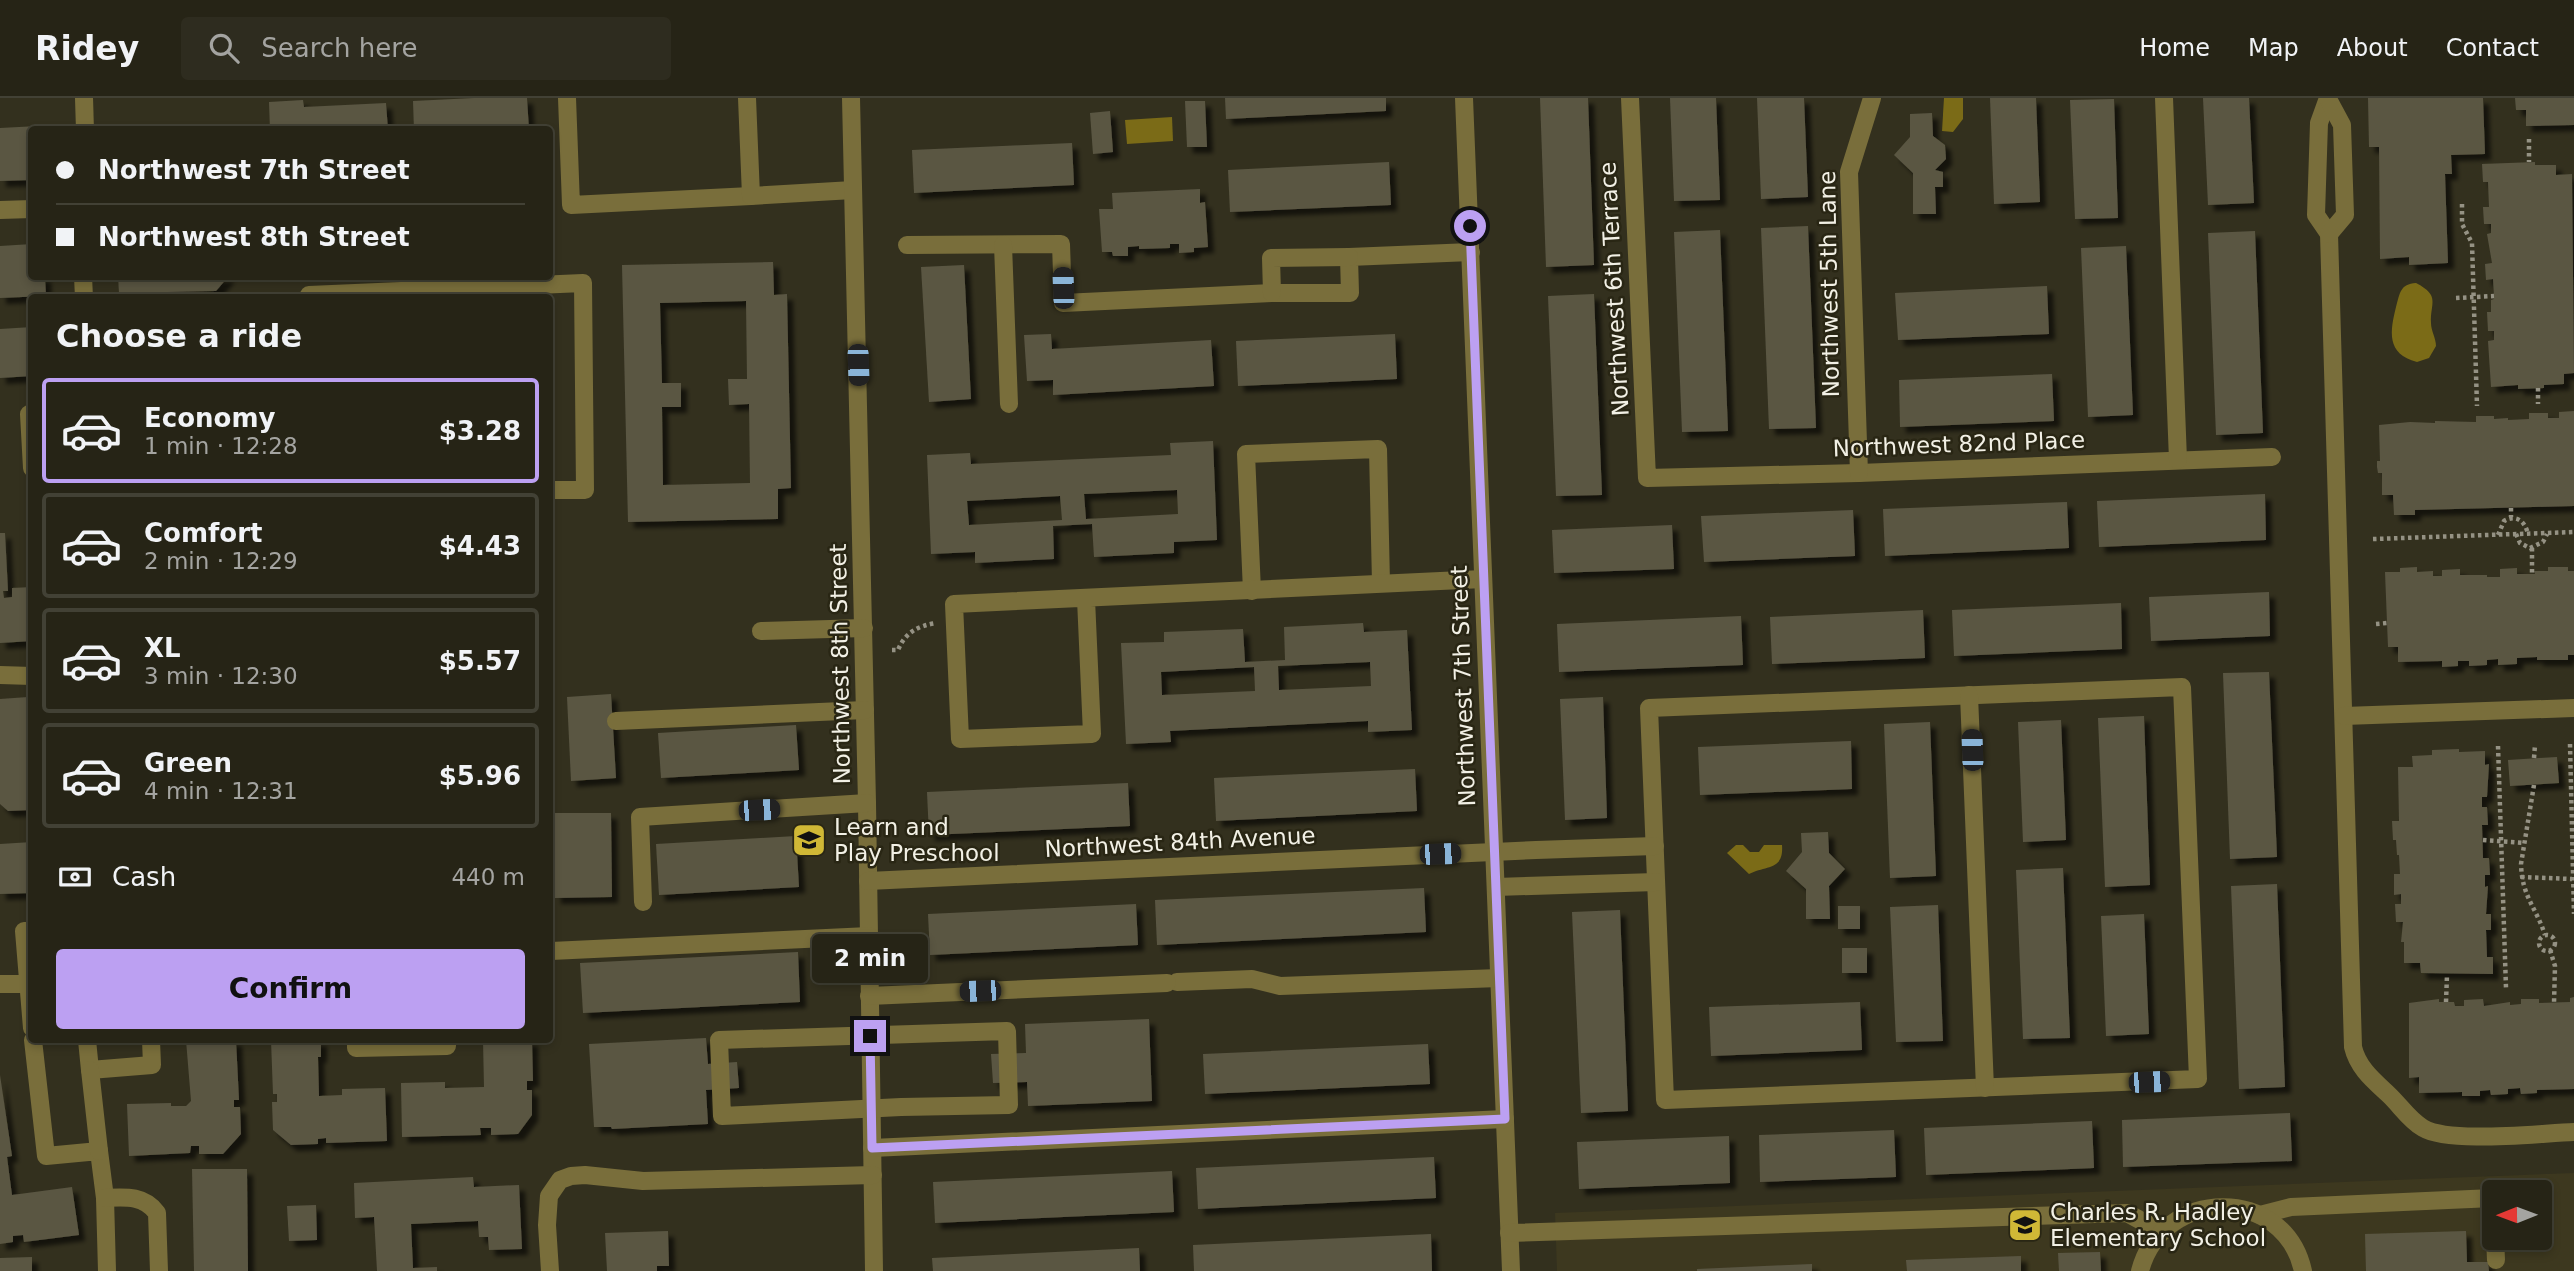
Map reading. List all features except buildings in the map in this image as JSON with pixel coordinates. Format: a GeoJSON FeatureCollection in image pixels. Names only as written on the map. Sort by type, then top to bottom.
{"type":"FeatureCollection","features":[{"type":"Feature","properties":{"kind":"street"},"geometry":{"type":"LineString","coordinates":[[84,98],[85,126]]}},
{"type":"Feature","properties":{"kind":"street"},"geometry":{"type":"LineString","coordinates":[[567,98],[571,205],[853,190]]}},
{"type":"Feature","properties":{"kind":"street"},"geometry":{"type":"LineString","coordinates":[[747,98],[751,196]]}},
{"type":"Feature","properties":{"kind":"street","name":"Northwest 8th Street"},"geometry":{"type":"LineString","coordinates":[[851,98],[864,628],[874,1271]]}},
{"type":"Feature","properties":{"kind":"street","name":"Northwest 7th Street"},"geometry":{"type":"LineString","coordinates":[[1464,98],[1511,1271]]}},
{"type":"Feature","properties":{"kind":"street","name":"Northwest 6th Terrace"},"geometry":{"type":"LineString","coordinates":[[1630,98],[1647,478]]}},
{"type":"Feature","properties":{"kind":"street","name":"Northwest 5th Lane"},"geometry":{"type":"LineString","coordinates":[[1859,473],[1849,172],[1872,98]]}},
{"type":"Feature","properties":{"kind":"street"},"geometry":{"type":"LineString","coordinates":[[2164,98],[2178,460]]}},
{"type":"Feature","properties":{"kind":"street"},"geometry":{"type":"LineString","coordinates":[[2328,99],[2319,123],[2316,215],[2329,234],[2353,1047],[2362,1069],[2411,1118],[2431,1132],[2460,1136],[2574,1132]]}},
{"type":"Feature","properties":{"kind":"street"},"geometry":{"type":"LineString","coordinates":[[2328,99],[2342,125],[2345,215],[2329,234]]}},
{"type":"Feature","properties":{"kind":"street"},"geometry":{"type":"LineString","coordinates":[[0,210],[28,209]]}},
{"type":"Feature","properties":{"kind":"street"},"geometry":{"type":"LineString","coordinates":[[907,245],[1061,244],[1063,303],[1272,293],[1350,293],[1349,257]]}},
{"type":"Feature","properties":{"kind":"street"},"geometry":{"type":"LineString","coordinates":[[1003,245],[1009,404]]}},
{"type":"Feature","properties":{"kind":"street"},"geometry":{"type":"LineString","coordinates":[[1272,293],[1271,258],[1471,252]]}},
{"type":"Feature","properties":{"kind":"street"},"geometry":{"type":"LineString","coordinates":[[365,294],[534,291],[583,283],[585,490],[553,490]]}},
{"type":"Feature","properties":{"kind":"street"},"geometry":{"type":"LineString","coordinates":[[1252,591],[1246,454],[1378,449],[1381,583]]}},
{"type":"Feature","properties":{"kind":"street","name":"Northwest 82nd Place"},"geometry":{"type":"LineString","coordinates":[[1647,478],[1859,473],[2272,457]]}},
{"type":"Feature","properties":{"kind":"street"},"geometry":{"type":"LineString","coordinates":[[1086,599],[1092,734],[960,739],[954,604],[1483,579]]}},
{"type":"Feature","properties":{"kind":"street"},"geometry":{"type":"LineString","coordinates":[[761,631],[864,628]]}},
{"type":"Feature","properties":{"kind":"street"},"geometry":{"type":"LineString","coordinates":[[0,676],[28,676]]}},
{"type":"Feature","properties":{"kind":"street"},"geometry":{"type":"LineString","coordinates":[[2182,687],[2198,1080],[1665,1100],[1655,846],[1649,708],[2182,687]]}},
{"type":"Feature","properties":{"kind":"street"},"geometry":{"type":"LineString","coordinates":[[1969,695],[1985,1088]]}},
{"type":"Feature","properties":{"kind":"street"},"geometry":{"type":"LineString","coordinates":[[2344,716],[2574,708]]}},
{"type":"Feature","properties":{"kind":"street"},"geometry":{"type":"LineString","coordinates":[[616,720],[865,710]]}},
{"type":"Feature","properties":{"kind":"street"},"geometry":{"type":"LineString","coordinates":[[643,902],[640,817],[867,803]]}},
{"type":"Feature","properties":{"kind":"street","name":"Northwest 84th Avenue"},"geometry":{"type":"LineString","coordinates":[[868,881],[1655,846]]}},
{"type":"Feature","properties":{"kind":"street"},"geometry":{"type":"LineString","coordinates":[[1496,887],[1656,881]]}},
{"type":"Feature","properties":{"kind":"street"},"geometry":{"type":"LineString","coordinates":[[28,931],[24,931],[28,973]]}},
{"type":"Feature","properties":{"kind":"street"},"geometry":{"type":"LineString","coordinates":[[553,951],[869,936]]}},
{"type":"Feature","properties":{"kind":"street"},"geometry":{"type":"LineString","coordinates":[[869,996],[1252,979],[1280,986],[1499,978]]}},
{"type":"Feature","properties":{"kind":"street"},"geometry":{"type":"LineString","coordinates":[[0,984],[28,984]]}},
{"type":"Feature","properties":{"kind":"street"},"geometry":{"type":"LineString","coordinates":[[1007,1031],[1009,1105],[871,1110],[722,1116],[719,1041],[1007,1031]]}},
{"type":"Feature","properties":{"kind":"street"},"geometry":{"type":"LineString","coordinates":[[33,1043],[46,1156],[99,1151]]}},
{"type":"Feature","properties":{"kind":"street"},"geometry":{"type":"LineString","coordinates":[[87,1043],[104,1198],[107,1271]]}},
{"type":"Feature","properties":{"kind":"street"},"geometry":{"type":"LineString","coordinates":[[90,1070],[152,1065],[151,1043]]}},
{"type":"Feature","properties":{"kind":"street"},"geometry":{"type":"LineString","coordinates":[[356,1043],[356,1048],[447,1046],[447,1043]]}},
{"type":"Feature","properties":{"kind":"street"},"geometry":{"type":"LineString","coordinates":[[872,1148],[1505,1119]]}},
{"type":"Feature","properties":{"kind":"street"},"geometry":{"type":"LineString","coordinates":[[551,1271],[546,1210],[549,1196],[560,1180],[571,1176],[643,1181],[873,1175]]}},
{"type":"Feature","properties":{"kind":"street"},"geometry":{"type":"LineString","coordinates":[[104,1198],[135,1197],[152,1206],[157,1213],[159,1271]]}},
{"type":"Feature","properties":{"kind":"street"},"geometry":{"type":"LineString","coordinates":[[2260,1215],[2291,1208],[2482,1199]]}},
{"type":"Feature","properties":{"kind":"street"},"geometry":{"type":"LineString","coordinates":[[2140,1271],[2149,1249],[2162,1232],[2179,1219],[2198,1210],[2219,1206],[2240,1208],[2260,1215],[2278,1227],[2292,1243],[2304,1271]]}},
{"type":"Feature","properties":{"kind":"street"},"geometry":{"type":"LineString","coordinates":[[1509,1233],[2127,1213],[2162,1232]]}},
{"type":"Feature","properties":{"kind":"street"},"geometry":{"type":"LineString","coordinates":[[2496,1250],[2496,1260]]}},
{"type":"Feature","properties":{"kind":"path"},"geometry":{"type":"LineString","coordinates":[[2529,139],[2529,162]]}},
{"type":"Feature","properties":{"kind":"path"},"geometry":{"type":"LineString","coordinates":[[2462,204],[2462,224],[2472,243],[2477,406]]}},
{"type":"Feature","properties":{"kind":"path"},"geometry":{"type":"LineString","coordinates":[[2456,298],[2494,296]]}},
{"type":"Feature","properties":{"kind":"path"},"geometry":{"type":"LineString","coordinates":[[2538,388],[2538,404]]}},
{"type":"Feature","properties":{"kind":"path"},"geometry":{"type":"LineString","coordinates":[[2511,508],[2511,517]]}},
{"type":"Feature","properties":{"kind":"path"},"geometry":{"type":"LineString","coordinates":[[2511,517],[2522,522],[2528,534]]}},
{"type":"Feature","properties":{"kind":"path"},"geometry":{"type":"LineString","coordinates":[[2498,535],[2504,521],[2511,517]]}},
{"type":"Feature","properties":{"kind":"path"},"geometry":{"type":"LineString","coordinates":[[2374,539],[2574,532]]}},
{"type":"Feature","properties":{"kind":"path"},"geometry":{"type":"LineString","coordinates":[[2532,548],[2543,542],[2547,533]]}},
{"type":"Feature","properties":{"kind":"path"},"geometry":{"type":"LineString","coordinates":[[2516,534],[2520,543],[2532,548]]}},
{"type":"Feature","properties":{"kind":"path"},"geometry":{"type":"LineString","coordinates":[[2532,548],[2532,574]]}},
{"type":"Feature","properties":{"kind":"path"},"geometry":{"type":"LineString","coordinates":[[892,650],[898,650],[905,636],[924,626],[944,621]]}},
{"type":"Feature","properties":{"kind":"path"},"geometry":{"type":"LineString","coordinates":[[2376,624],[2387,623]]}},
{"type":"Feature","properties":{"kind":"path"},"geometry":{"type":"LineString","coordinates":[[2570,744],[2574,914]]}},
{"type":"Feature","properties":{"kind":"path"},"geometry":{"type":"LineString","coordinates":[[2534,758],[2535,745]]}},
{"type":"Feature","properties":{"kind":"path"},"geometry":{"type":"LineString","coordinates":[[2498,746],[2506,988]]}},
{"type":"Feature","properties":{"kind":"path"},"geometry":{"type":"LineString","coordinates":[[2534,785],[2521,877],[2526,897],[2545,935]]}},
{"type":"Feature","properties":{"kind":"path"},"geometry":{"type":"LineString","coordinates":[[2483,840],[2525,843]]}},
{"type":"Feature","properties":{"kind":"path"},"geometry":{"type":"LineString","coordinates":[[2521,877],[2572,878]]}},
{"type":"Feature","properties":{"kind":"path"},"geometry":{"type":"LineString","coordinates":[[2545,935],[2550,935],[2555,940],[2554,947],[2550,950],[2544,950],[2540,944],[2545,935]]}},
{"type":"Feature","properties":{"kind":"path"},"geometry":{"type":"LineString","coordinates":[[2550,950],[2555,966],[2554,1003]]}},
{"type":"Feature","properties":{"kind":"path"},"geometry":{"type":"LineString","coordinates":[[2446,1002],[2447,975]]}},
{"type":"Feature","properties":{"kind":"shaded area"},"geometry":{"type":"Polygon","coordinates":[[[1944,98],[1963,98],[1963,119],[1953,132],[1942,131],[1944,98]]]}},
{"type":"Feature","properties":{"kind":"shaded area"},"geometry":{"type":"Polygon","coordinates":[[[1172,117],[1173,141],[1127,144],[1125,120],[1172,117]]]}},
{"type":"Feature","properties":{"kind":"shaded area"},"geometry":{"type":"Polygon","coordinates":[[[2416,283],[2431,296],[2431,326],[2436,346],[2429,358],[2417,362],[2400,353],[2395,347],[2392,333],[2402,290],[2407,285],[2416,283]]]}},
{"type":"Feature","properties":{"kind":"shaded area"},"geometry":{"type":"Polygon","coordinates":[[[1736,845],[1743,845],[1750,852],[1759,852],[1764,845],[1782,845],[1782,853],[1773,866],[1749,874],[1727,853],[1736,845]]]}},
{"type":"Feature","properties":{"kind":"shaded area","name":"Charles R. Hadley Elementary School"},"geometry":{"type":"Polygon","coordinates":[[[2574,1173],[2574,1271],[1557,1271],[1555,1213],[2574,1173]]]}},
{"type":"Feature","properties":{"kind":"place","name":"Learn and Play Preschool"},"geometry":{"type":"Point","coordinates":[809,840]}},
{"type":"Feature","properties":{"kind":"place","name":"Charles R. Hadley Elementary School"},"geometry":{"type":"Point","coordinates":[2025,1225]}},
{"type":"Feature","properties":{"kind":"route"},"geometry":{"type":"LineString","coordinates":[[870,1036],[872,1148],[1505,1119],[1470,226]]}}]}
